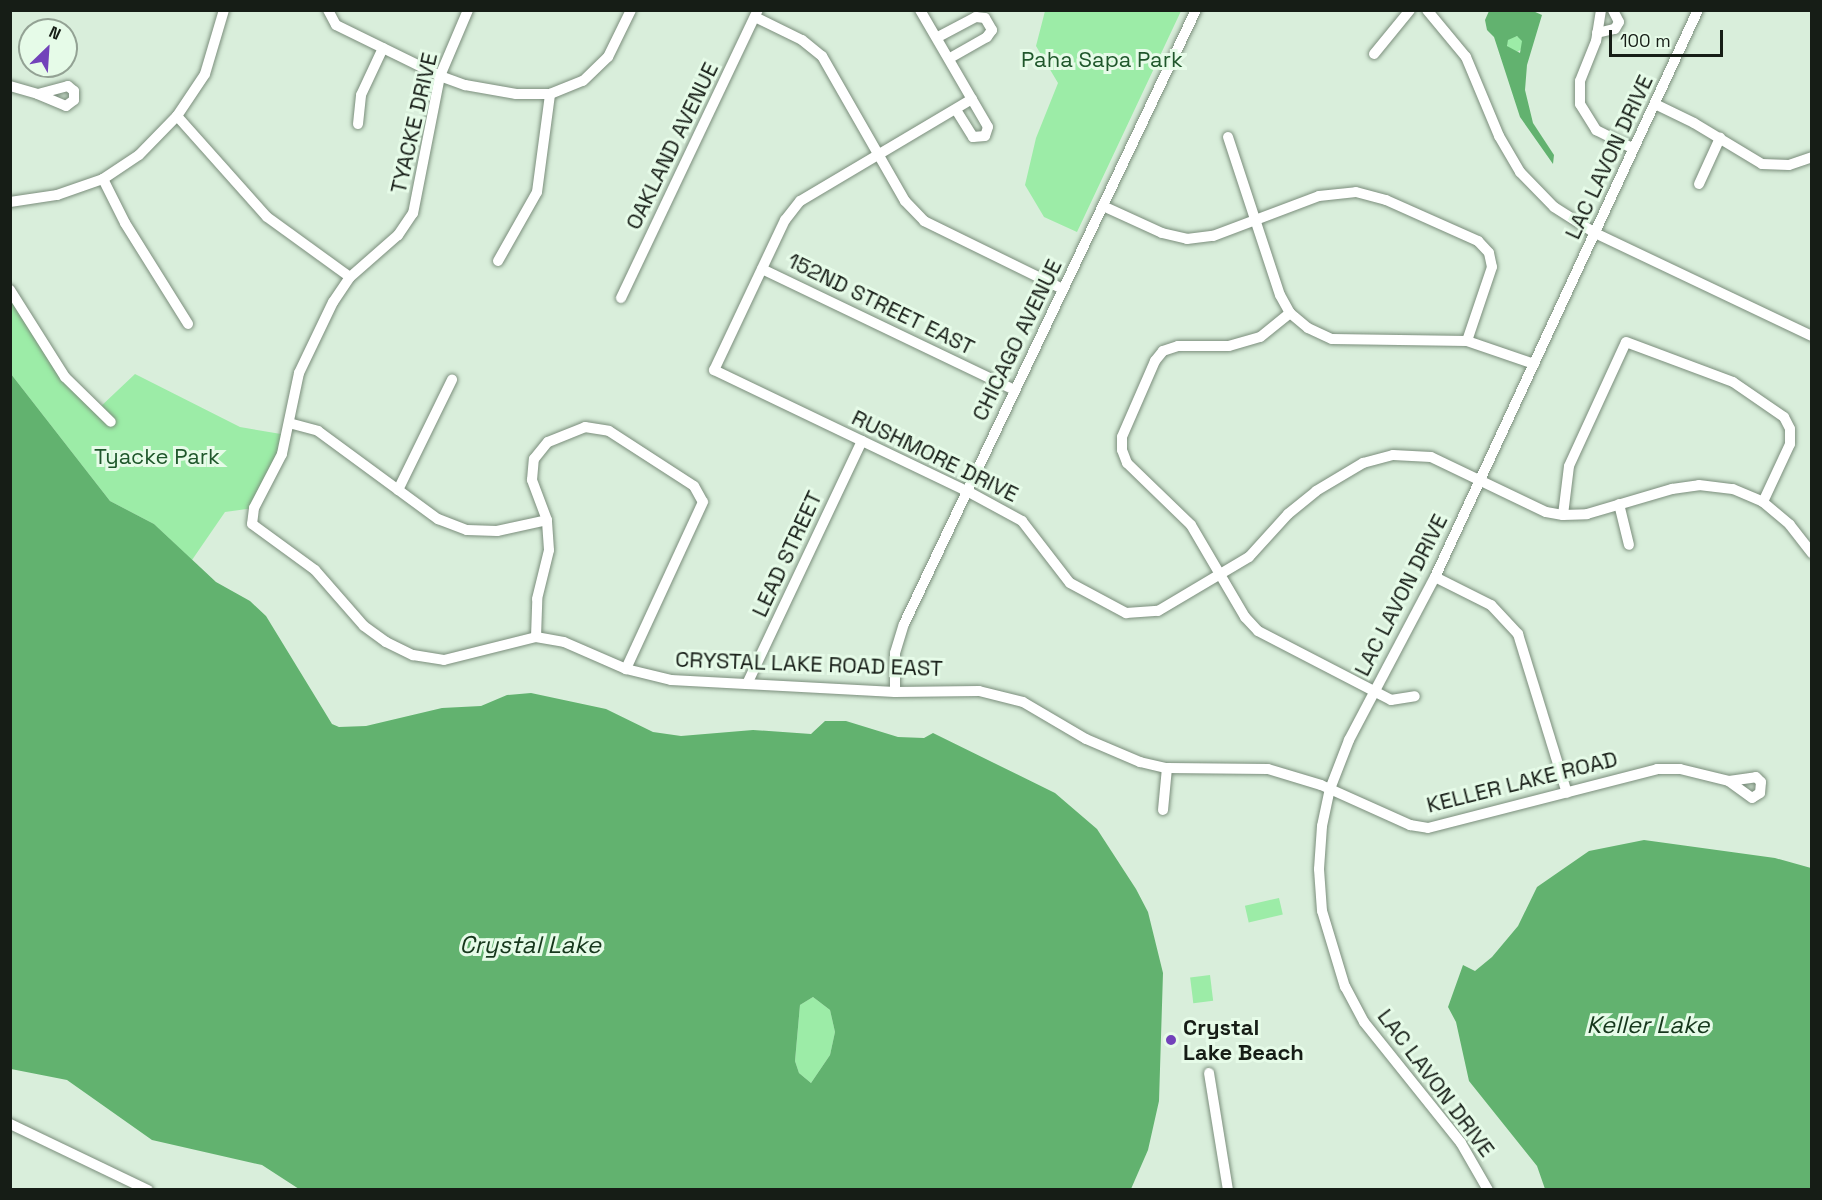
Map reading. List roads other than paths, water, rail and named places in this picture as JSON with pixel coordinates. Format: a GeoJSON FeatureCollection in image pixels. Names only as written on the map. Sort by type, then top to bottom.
{"type":"FeatureCollection","features":[{"type":"Feature","properties":{"kind":"street"},"geometry":{"type":"LineString","coordinates":[[10,202],[57,195],[103,179],[138,155],[177,116],[205,75],[224,10]]}},
{"type":"Feature","properties":{"kind":"street"},"geometry":{"type":"LineString","coordinates":[[328,10],[336,25],[440,76],[465,85],[516,94],[550,94],[583,81],[608,57],[631,10]]}},
{"type":"Feature","properties":{"kind":"street","name":"TYACKE DRIVE"},"geometry":{"type":"LineString","coordinates":[[252,524],[254,508],[282,454],[299,373],[333,302],[350,277],[398,235],[413,213],[440,76],[468,10]]}},
{"type":"Feature","properties":{"kind":"street"},"geometry":{"type":"LineString","coordinates":[[920,10],[938,37],[988,127],[982,138],[973,137],[956,110]]}},
{"type":"Feature","properties":{"kind":"street","name":"CHICAGO AVENUE"},"geometry":{"type":"LineString","coordinates":[[895,692],[895,653],[904,624],[1196,10]]}},
{"type":"Feature","properties":{"kind":"street"},"geometry":{"type":"LineString","coordinates":[[1374,54],[1410,10]]}},
{"type":"Feature","properties":{"kind":"street"},"geometry":{"type":"LineString","coordinates":[[1427,10],[1466,57],[1499,136],[1520,172],[1554,207],[1595,233],[1812,336]]}},
{"type":"Feature","properties":{"kind":"street"},"geometry":{"type":"LineString","coordinates":[[1601,10],[1597,33],[1580,81],[1580,104],[1596,130],[1634,149]]}},
{"type":"Feature","properties":{"kind":"street"},"geometry":{"type":"LineString","coordinates":[[1597,33],[1615,29],[1619,22],[1613,10]]}},
{"type":"Feature","properties":{"kind":"street","name":"LAC LAVON DRIVE"},"geometry":{"type":"LineString","coordinates":[[1488,1190],[1461,1143],[1364,1022],[1345,987],[1322,911],[1319,869],[1330,789],[1374,692],[1435,576],[1698,10]]}},
{"type":"Feature","properties":{"kind":"street"},"geometry":{"type":"LineString","coordinates":[[756,14],[802,40],[822,57],[905,201],[924,221],[1063,289]]}},
{"type":"Feature","properties":{"kind":"street","name":"OAKLAND AVENUE"},"geometry":{"type":"LineString","coordinates":[[621,298],[756,14]]}},
{"type":"Feature","properties":{"kind":"street"},"geometry":{"type":"LineString","coordinates":[[938,37],[976,17],[985,18],[992,30],[987,37],[950,58]]}},
{"type":"Feature","properties":{"kind":"street"},"geometry":{"type":"LineString","coordinates":[[358,124],[361,95],[383,48]]}},
{"type":"Feature","properties":{"kind":"street"},"geometry":{"type":"LineString","coordinates":[[10,86],[38,94]]}},
{"type":"Feature","properties":{"kind":"street"},"geometry":{"type":"LineString","coordinates":[[498,261],[537,192],[550,94]]}},
{"type":"Feature","properties":{"kind":"street"},"geometry":{"type":"LineString","coordinates":[[762,269],[785,220],[800,201],[972,99]]}},
{"type":"Feature","properties":{"kind":"street"},"geometry":{"type":"LineString","coordinates":[[1654,104],[1720,138],[1752,160],[1767,165],[1789,165],[1812,157]]}},
{"type":"Feature","properties":{"kind":"street"},"geometry":{"type":"LineString","coordinates":[[177,116],[267,217],[350,277]]}},
{"type":"Feature","properties":{"kind":"street"},"geometry":{"type":"LineString","coordinates":[[1228,137],[1280,296],[1290,314],[1308,328],[1332,339],[1467,341],[1534,364]]}},
{"type":"Feature","properties":{"kind":"street"},"geometry":{"type":"LineString","coordinates":[[1699,184],[1720,138]]}},
{"type":"Feature","properties":{"kind":"street"},"geometry":{"type":"LineString","coordinates":[[103,179],[125,223],[188,324]]}},
{"type":"Feature","properties":{"kind":"street"},"geometry":{"type":"LineString","coordinates":[[1103,206],[1162,234],[1187,238],[1213,236],[1319,196],[1356,192],[1386,200],[1478,241],[1489,253],[1492,267],[1467,341]]}},
{"type":"Feature","properties":{"kind":"street","name":"RUSHMORE DRIVE"},"geometry":{"type":"LineString","coordinates":[[762,269],[714,370],[967,491],[1022,521],[1070,583],[1126,613],[1158,611],[1222,576],[1249,556],[1316,491],[1363,463],[1394,454],[1431,457],[1481,478],[1546,512],[1563,515],[1587,514],[1699,485],[1733,489],[1763,502],[1790,525],[1812,553]]}},
{"type":"Feature","properties":{"kind":"street","name":"152ND STREET EAST"},"geometry":{"type":"LineString","coordinates":[[762,269],[1015,390]]}},
{"type":"Feature","properties":{"kind":"street"},"geometry":{"type":"LineString","coordinates":[[10,290],[65,377],[111,422]]}},
{"type":"Feature","properties":{"kind":"street"},"geometry":{"type":"LineString","coordinates":[[1290,314],[1260,337],[1229,346],[1178,346],[1164,351],[1155,361],[1122,437],[1127,463],[1191,525],[1245,617],[1258,631],[1391,700],[1415,696]]}},
{"type":"Feature","properties":{"kind":"street"},"geometry":{"type":"LineString","coordinates":[[1563,515],[1569,466],[1626,342],[1733,382],[1784,417],[1791,429],[1790,444],[1763,502]]}},
{"type":"Feature","properties":{"kind":"street"},"geometry":{"type":"LineString","coordinates":[[398,490],[452,380]]}},
{"type":"Feature","properties":{"kind":"street"},"geometry":{"type":"LineString","coordinates":[[289,423],[318,431],[438,519],[467,530],[497,531],[547,520]]}},
{"type":"Feature","properties":{"kind":"street"},"geometry":{"type":"LineString","coordinates":[[536,637],[537,599],[549,550],[547,520],[532,480],[534,459],[548,442],[585,427],[609,431],[690,483],[701,494],[702,510],[626,669]]}},
{"type":"Feature","properties":{"kind":"street","name":"LEAD STREET"},"geometry":{"type":"LineString","coordinates":[[747,684],[862,441]]}},
{"type":"Feature","properties":{"kind":"street"},"geometry":{"type":"LineString","coordinates":[[1619,504],[1629,545]]}},
{"type":"Feature","properties":{"kind":"street","name":"CRYSTAL LAKE ROAD EAST"},"geometry":{"type":"LineString","coordinates":[[252,524],[315,570],[364,626],[413,655],[444,660],[536,637],[564,642],[626,669],[671,680],[895,692],[955,689],[999,695],[1045,712],[1110,752],[1167,768],[1268,769],[1330,789]]}},
{"type":"Feature","properties":{"kind":"street"},"geometry":{"type":"LineString","coordinates":[[1435,576],[1491,605],[1518,634],[1567,793]]}},
{"type":"Feature","properties":{"kind":"street"},"geometry":{"type":"LineString","coordinates":[[1163,810],[1167,768]]}},
{"type":"Feature","properties":{"kind":"street","name":"KELLER LAKE ROAD"},"geometry":{"type":"LineString","coordinates":[[1330,789],[1410,825],[1428,828],[1657,769],[1680,768],[1728,782]]}},
{"type":"Feature","properties":{"kind":"street"},"geometry":{"type":"LineString","coordinates":[[1209,1073],[1228,1190]]}},
{"type":"Feature","properties":{"kind":"street"},"geometry":{"type":"LineString","coordinates":[[10,1124],[141,1188]]}},
{"type":"Feature","properties":{"kind":"water"},"geometry":{"type":"Polygon","coordinates":[[[1489,11],[1533,11],[1542,15],[1527,65],[1525,90],[1533,123],[1554,155],[1553,164],[1520,117],[1494,37],[1487,30],[1485,20],[1489,11]],[[1517,36],[1508,40],[1507,46],[1520,53],[1522,41],[1517,36]]]}},
{"type":"Feature","properties":{"kind":"water","name":"Crystal Lake"},"geometry":{"type":"Polygon","coordinates":[[[11,374],[110,501],[154,524],[216,582],[250,601],[266,616],[332,724],[339,727],[366,726],[442,708],[481,706],[507,695],[531,693],[606,709],[653,732],[681,736],[753,730],[811,734],[825,721],[846,721],[898,737],[924,738],[933,733],[1055,793],[1097,829],[1136,889],[1148,912],[1163,973],[1159,1101],[1148,1150],[1131,1189],[299,1189],[262,1165],[152,1140],[67,1080],[11,1069],[11,374]],[[813,997],[800,1005],[795,1061],[799,1073],[811,1083],[830,1055],[835,1032],[830,1010],[813,997]]]}},
{"type":"Feature","properties":{"kind":"water","name":"Keller Lake"},"geometry":{"type":"Polygon","coordinates":[[[1644,840],[1775,858],[1811,868],[1811,1189],[1545,1189],[1537,1166],[1469,1081],[1456,1022],[1448,1007],[1463,965],[1475,971],[1492,957],[1518,926],[1537,887],[1589,851],[1644,840]]]}},
{"type":"Feature","properties":{"kind":"place","name":"Crystal Lake Beach"},"geometry":{"type":"Point","coordinates":[1171,1040]}},
{"type":"Feature","properties":{"kind":"park label","name":"Paha Sapa Park"},"geometry":{"type":"Point","coordinates":[1102,60]}},
{"type":"Feature","properties":{"kind":"park label","name":"Tyacke Park"},"geometry":{"type":"Point","coordinates":[157,457]}}]}
